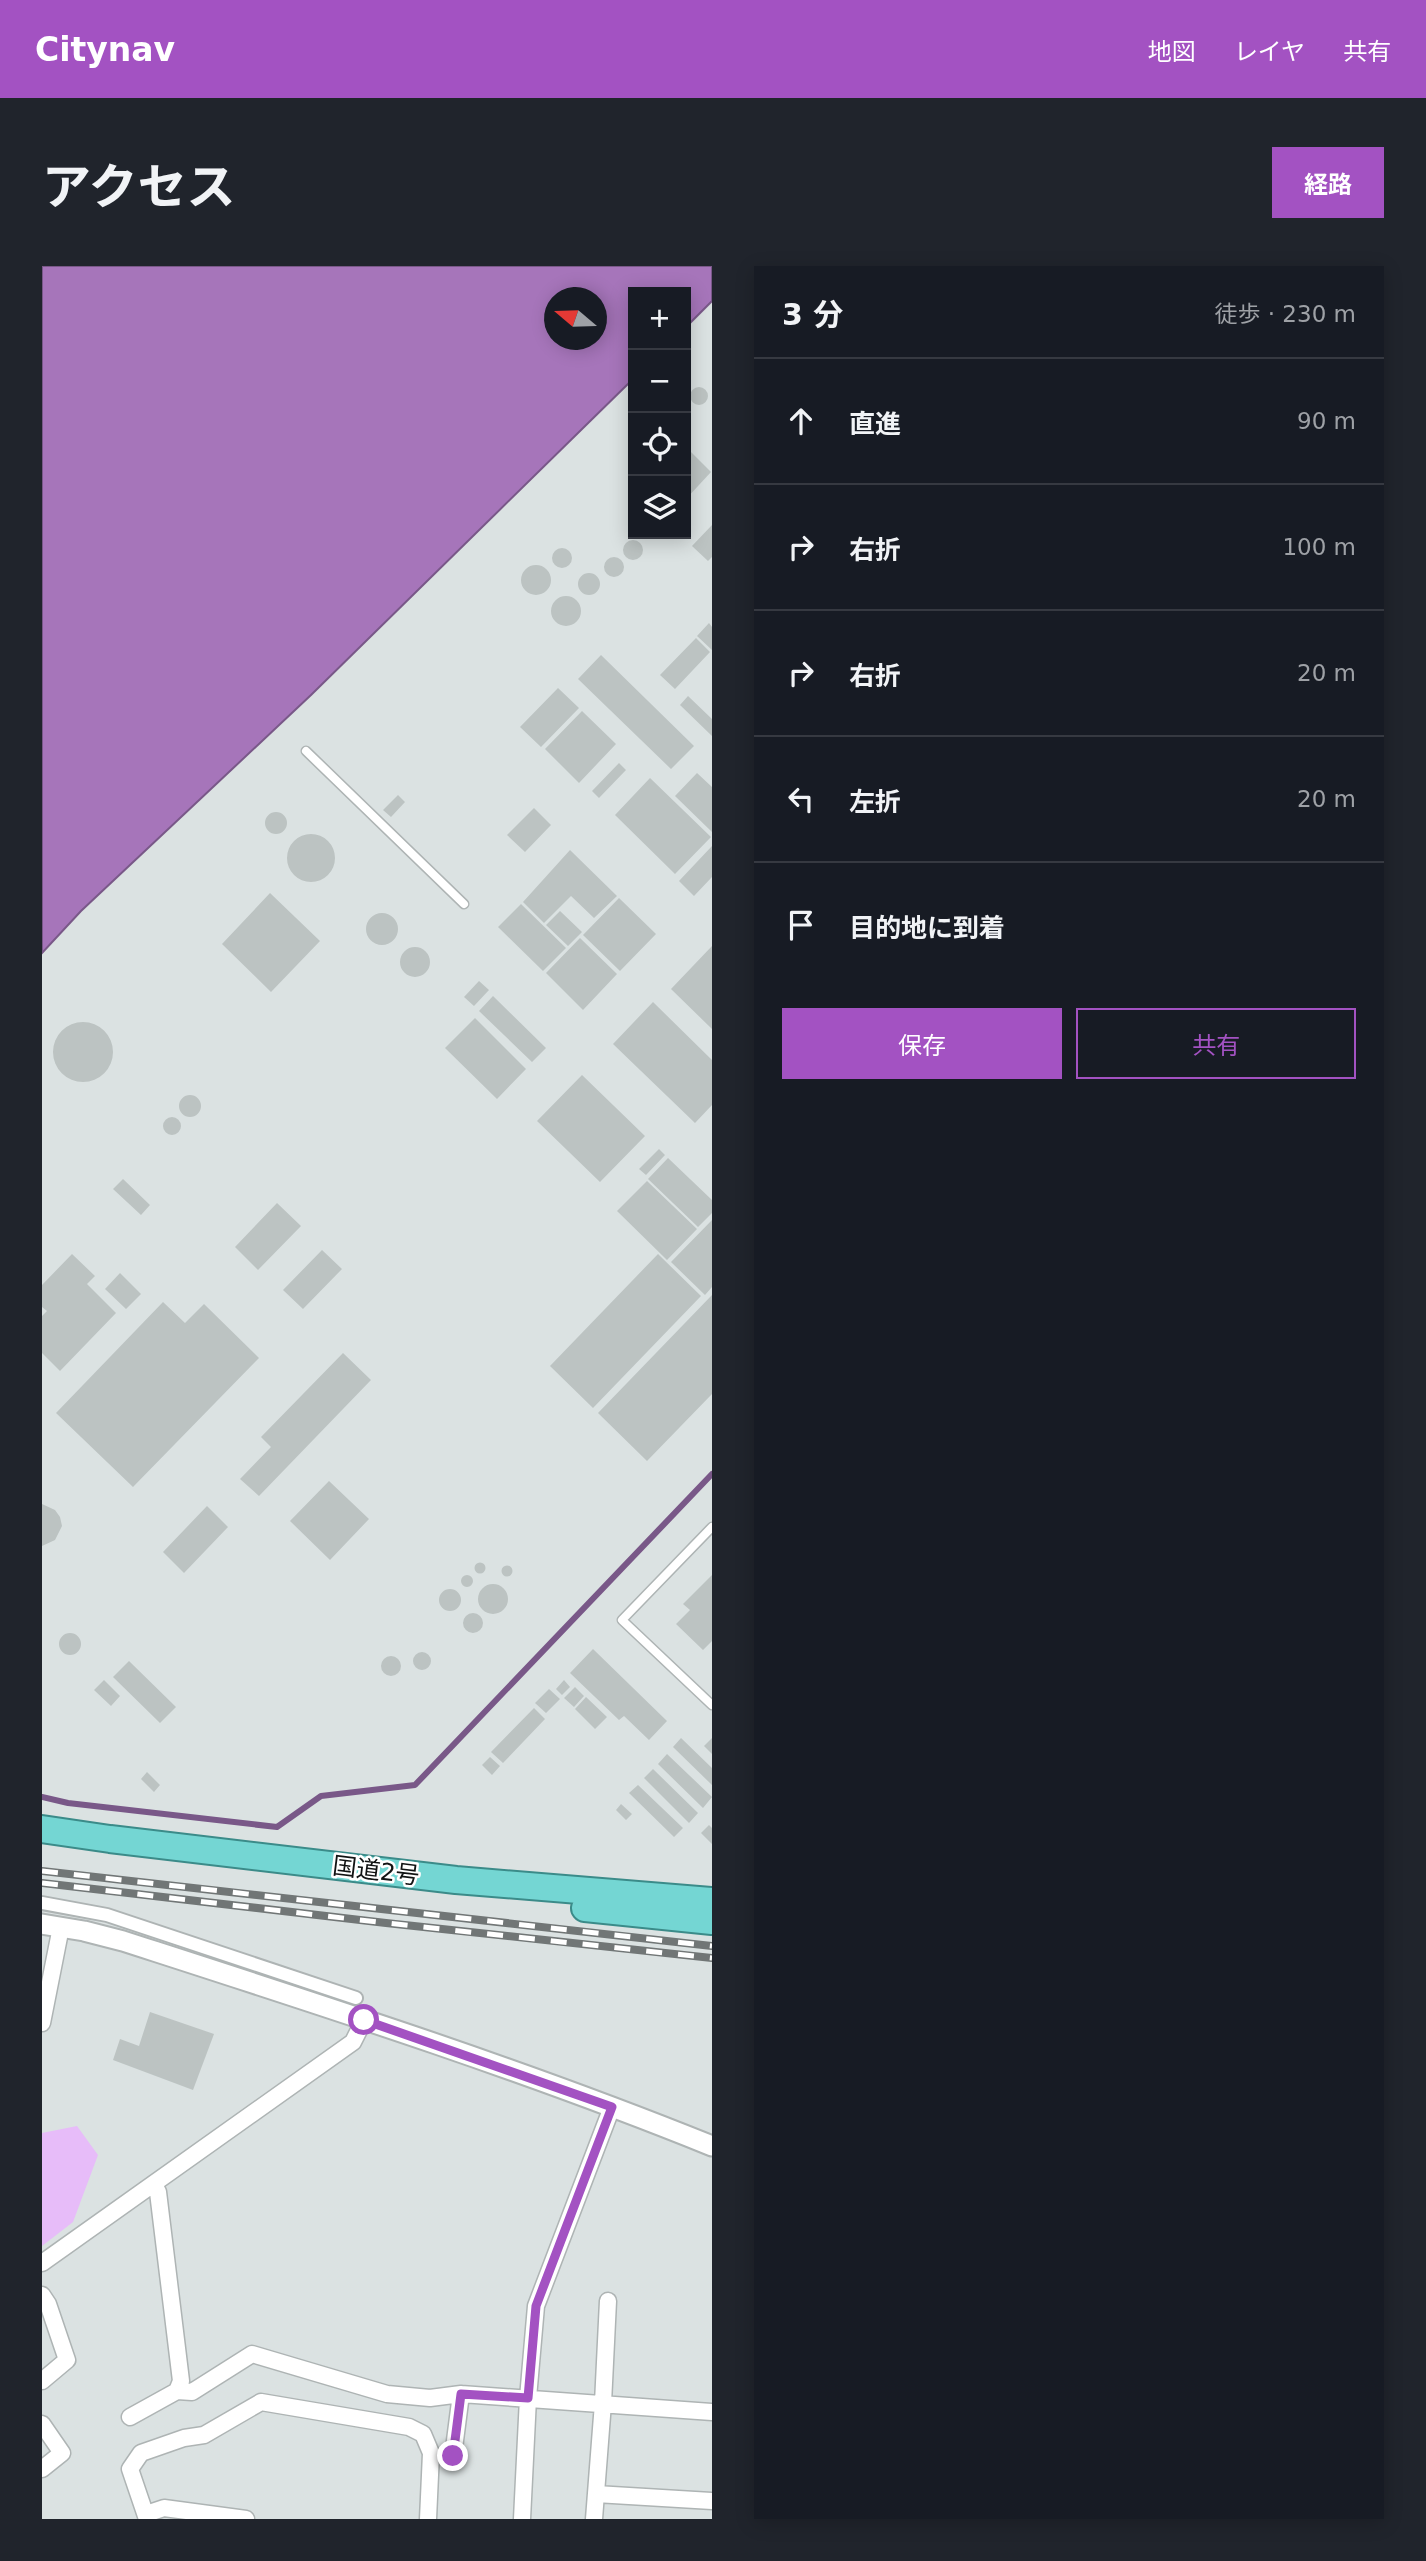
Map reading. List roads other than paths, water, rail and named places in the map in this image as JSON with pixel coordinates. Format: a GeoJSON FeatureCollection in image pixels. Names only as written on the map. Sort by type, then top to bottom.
{"type":"FeatureCollection","features":[{"type":"Feature","properties":{"kind":"highway","name":"国道2号"},"geometry":{"type":"LineString","coordinates":[[42,1829],[456,1880],[712,1901]]}},
{"type":"Feature","properties":{"kind":"highway","name":"国道2号"},"geometry":{"type":"LineString","coordinates":[[42,1847],[712,1921]]}},
{"type":"Feature","properties":{"kind":"street"},"geometry":{"type":"LineString","coordinates":[[42,1903],[107,1915],[356,1998]]}},
{"type":"Feature","properties":{"kind":"street"},"geometry":{"type":"LineString","coordinates":[[42,2022],[52,1925],[123,1941],[364,2020],[612,2107],[712,2146]]}},
{"type":"Feature","properties":{"kind":"street"},"geometry":{"type":"LineString","coordinates":[[42,2263],[353,2042],[364,2020]]}},
{"type":"Feature","properties":{"kind":"street"},"geometry":{"type":"LineString","coordinates":[[522,2519],[536,2306],[612,2107]]}},
{"type":"Feature","properties":{"kind":"street"},"geometry":{"type":"LineString","coordinates":[[154,2184],[158,2192],[181,2381],[177,2391]]}},
{"type":"Feature","properties":{"kind":"street"},"geometry":{"type":"LineString","coordinates":[[42,2295],[48,2304],[67,2360],[42,2381]]}},
{"type":"Feature","properties":{"kind":"street"},"geometry":{"type":"LineString","coordinates":[[594,2519],[608,2301]]}},
{"type":"Feature","properties":{"kind":"street"},"geometry":{"type":"LineString","coordinates":[[130,2417],[177,2391],[192,2392],[252,2354],[387,2394],[430,2398],[461,2394],[712,2412]]}},
{"type":"Feature","properties":{"kind":"street"},"geometry":{"type":"LineString","coordinates":[[453,2456],[461,2394]]}},
{"type":"Feature","properties":{"kind":"street"},"geometry":{"type":"LineString","coordinates":[[246,2519],[164,2508],[147,2517],[130,2469],[141,2453],[184,2438],[204,2435],[261,2402],[409,2427],[423,2434],[431,2453],[428,2519]]}},
{"type":"Feature","properties":{"kind":"street"},"geometry":{"type":"LineString","coordinates":[[42,2424],[62,2453],[42,2469]]}},
{"type":"Feature","properties":{"kind":"street"},"geometry":{"type":"LineString","coordinates":[[596,2494],[712,2501]]}},
{"type":"Feature","properties":{"kind":"lane"},"geometry":{"type":"LineString","coordinates":[[306,751],[464,904]]}},
{"type":"Feature","properties":{"kind":"lane"},"geometry":{"type":"LineString","coordinates":[[712,1527],[622,1620],[712,1705]]}},
{"type":"Feature","properties":{"kind":"waterway"},"geometry":{"type":"LineString","coordinates":[[42,1797],[68,1803],[277,1827],[321,1796],[415,1785],[712,1474]]}},
{"type":"Feature","properties":{"kind":"railway"},"geometry":{"type":"LineString","coordinates":[[42,1871],[712,1946]]}},
{"type":"Feature","properties":{"kind":"railway"},"geometry":{"type":"LineString","coordinates":[[42,1883],[712,1958]]}}]}
